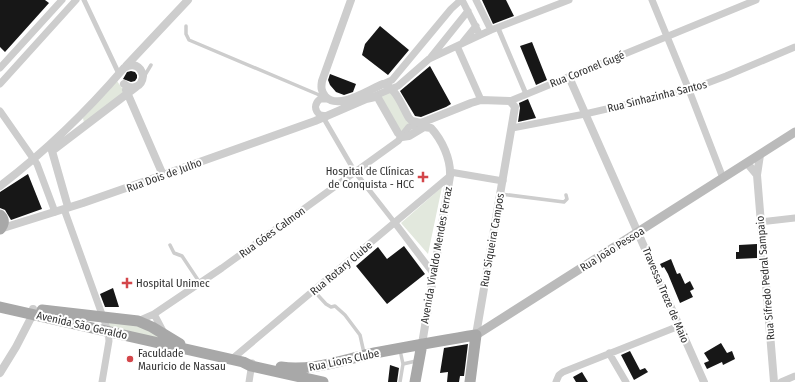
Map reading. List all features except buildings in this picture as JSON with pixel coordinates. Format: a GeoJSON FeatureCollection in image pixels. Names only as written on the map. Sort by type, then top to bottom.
{"type":"FeatureCollection","features":[{"type":"Feature","properties":{"kind":"main road","name":"Rua João Pessoa"},"geometry":{"type":"LineString","coordinates":[[422,344],[476,335],[795,132]]}},
{"type":"Feature","properties":{"kind":"main road"},"geometry":{"type":"LineString","coordinates":[[0,215],[4,219],[4,223],[0,229]]}},
{"type":"Feature","properties":{"kind":"main road","name":"Avenida São Geraldo"},"geometry":{"type":"LineString","coordinates":[[0,302],[108,331],[164,339],[188,349],[321,382]]}},
{"type":"Feature","properties":{"kind":"main road","name":"Avenida São Geraldo"},"geometry":{"type":"LineString","coordinates":[[0,307],[138,321],[152,327],[164,339]]}},
{"type":"Feature","properties":{"kind":"main road","name":"Rua Siqueira Campos"},"geometry":{"type":"LineString","coordinates":[[470,382],[476,335]]}},
{"type":"Feature","properties":{"kind":"main road","name":"Rua Lions Clube"},"geometry":{"type":"LineString","coordinates":[[245,362],[283,368],[302,368],[321,366],[422,344]]}},
{"type":"Feature","properties":{"kind":"main road","name":"Avenida Vivaldo Mendes Ferraz"},"geometry":{"type":"LineString","coordinates":[[415,382],[422,344]]}},
{"type":"Feature","properties":{"kind":"main road"},"geometry":{"type":"LineString","coordinates":[[321,366],[326,372],[326,375],[321,382]]}},
{"type":"Feature","properties":{"kind":"street"},"geometry":{"type":"LineString","coordinates":[[0,68],[62,0]]}},
{"type":"Feature","properties":{"kind":"street"},"geometry":{"type":"LineString","coordinates":[[0,84],[76,0]]}},
{"type":"Feature","properties":{"kind":"street"},"geometry":{"type":"LineString","coordinates":[[84,0],[123,70],[121,78],[163,175]]}},
{"type":"Feature","properties":{"kind":"street"},"geometry":{"type":"LineString","coordinates":[[48,151],[188,0]]}},
{"type":"Feature","properties":{"kind":"street"},"geometry":{"type":"LineString","coordinates":[[327,116],[333,109],[333,104],[321,88],[322,81],[351,0]]}},
{"type":"Feature","properties":{"kind":"street"},"geometry":{"type":"LineString","coordinates":[[327,116],[320,115],[316,110],[316,106],[320,99],[328,98],[336,102],[345,101],[392,80],[451,9],[462,0],[480,35]]}},
{"type":"Feature","properties":{"kind":"street"},"geometry":{"type":"LineString","coordinates":[[476,0],[494,29],[526,94]]}},
{"type":"Feature","properties":{"kind":"street"},"geometry":{"type":"LineString","coordinates":[[429,59],[494,29],[569,0]]}},
{"type":"Feature","properties":{"kind":"street"},"geometry":{"type":"LineString","coordinates":[[652,0],[723,178]]}},
{"type":"Feature","properties":{"kind":"street","name":"Rua Coronel Gugé"},"geometry":{"type":"LineString","coordinates":[[418,123],[481,100],[510,101],[756,0]]}},
{"type":"Feature","properties":{"kind":"street"},"geometry":{"type":"LineString","coordinates":[[434,131],[428,127],[424,127],[409,136],[402,137],[375,98],[398,86],[429,59],[468,11]]}},
{"type":"Feature","properties":{"kind":"street"},"geometry":{"type":"LineString","coordinates":[[459,45],[476,26]]}},
{"type":"Feature","properties":{"kind":"street"},"geometry":{"type":"LineString","coordinates":[[459,45],[481,100]]}},
{"type":"Feature","properties":{"kind":"street","name":"Rua Sinhazinha Santos"},"geometry":{"type":"LineString","coordinates":[[512,128],[585,114],[689,90],[795,47]]}},
{"type":"Feature","properties":{"kind":"street"},"geometry":{"type":"LineString","coordinates":[[0,186],[9,183],[34,158],[54,148],[137,87],[143,80],[143,72],[138,67],[131,65],[123,70]]}},
{"type":"Feature","properties":{"kind":"street","name":"Travessa Treze de Maio"},"geometry":{"type":"LineString","coordinates":[[569,77],[704,382]]}},
{"type":"Feature","properties":{"kind":"street"},"geometry":{"type":"LineString","coordinates":[[124,84],[128,87],[137,87]]}},
{"type":"Feature","properties":{"kind":"street"},"geometry":{"type":"LineString","coordinates":[[383,84],[392,89],[409,118],[418,123]]}},
{"type":"Feature","properties":{"kind":"street","name":"Rua Dois de Julho"},"geometry":{"type":"LineString","coordinates":[[0,229],[24,219],[56,212],[163,175],[327,116],[355,102],[375,98]]}},
{"type":"Feature","properties":{"kind":"street","name":"Rua Siqueira Campos"},"geometry":{"type":"LineString","coordinates":[[476,335],[515,110],[515,107],[510,101]]}},
{"type":"Feature","properties":{"kind":"street"},"geometry":{"type":"LineString","coordinates":[[0,111],[34,158],[42,174],[56,212]]}},
{"type":"Feature","properties":{"kind":"street"},"geometry":{"type":"LineString","coordinates":[[327,116],[355,172],[433,273]]}},
{"type":"Feature","properties":{"kind":"street"},"geometry":{"type":"LineString","coordinates":[[434,131],[432,122],[436,117]]}},
{"type":"Feature","properties":{"kind":"street","name":"Rua Góes Calmon"},"geometry":{"type":"LineString","coordinates":[[138,321],[154,314],[200,283],[355,172],[402,137],[409,127],[418,123]]}},
{"type":"Feature","properties":{"kind":"street","name":"Avenida Vivaldo Mendes Ferraz"},"geometry":{"type":"LineString","coordinates":[[422,344],[450,174],[449,161],[434,131]]}},
{"type":"Feature","properties":{"kind":"street"},"geometry":{"type":"LineString","coordinates":[[48,151],[102,317],[108,331],[109,341],[102,382]]}},
{"type":"Feature","properties":{"kind":"street","name":"Rua Sifredo Pedral Sampaio"},"geometry":{"type":"LineString","coordinates":[[760,155],[757,175],[774,382]]}},
{"type":"Feature","properties":{"kind":"street"},"geometry":{"type":"LineString","coordinates":[[747,163],[757,175]]}},
{"type":"Feature","properties":{"kind":"street"},"geometry":{"type":"LineString","coordinates":[[450,174],[503,181]]}},
{"type":"Feature","properties":{"kind":"street","name":"Rua Rotary Clube"},"geometry":{"type":"LineString","coordinates":[[245,362],[314,291],[395,223],[450,174]]}},
{"type":"Feature","properties":{"kind":"street"},"geometry":{"type":"LineString","coordinates":[[760,222],[795,218]]}},
{"type":"Feature","properties":{"kind":"street"},"geometry":{"type":"LineString","coordinates":[[0,373],[16,347],[33,311]]}},
{"type":"Feature","properties":{"kind":"street"},"geometry":{"type":"LineString","coordinates":[[154,314],[164,339]]}},
{"type":"Feature","properties":{"kind":"street"},"geometry":{"type":"LineString","coordinates":[[556,382],[559,375],[563,372],[679,326]]}},
{"type":"Feature","properties":{"kind":"street"},"geometry":{"type":"LineString","coordinates":[[609,353],[626,382]]}},
{"type":"Feature","properties":{"kind":"street"},"geometry":{"type":"LineString","coordinates":[[245,362],[248,382]]}},
{"type":"Feature","properties":{"kind":"street"},"geometry":{"type":"LineString","coordinates":[[781,382],[795,376]]}},
{"type":"Feature","properties":{"kind":"lane"},"geometry":{"type":"LineString","coordinates":[[186,26],[186,34],[189,40],[328,98]]}},
{"type":"Feature","properties":{"kind":"lane"},"geometry":{"type":"LineString","coordinates":[[143,80],[146,70],[151,65]]}},
{"type":"Feature","properties":{"kind":"lane"},"geometry":{"type":"LineString","coordinates":[[501,194],[564,202],[567,198],[566,195]]}},
{"type":"Feature","properties":{"kind":"lane"},"geometry":{"type":"LineString","coordinates":[[170,245],[174,253],[182,256],[200,283]]}},
{"type":"Feature","properties":{"kind":"lane"},"geometry":{"type":"LineString","coordinates":[[314,291],[326,304],[331,307],[335,306],[345,315],[360,335],[365,356]]}},
{"type":"Feature","properties":{"kind":"lane"},"geometry":{"type":"LineString","coordinates":[[400,349],[402,364],[400,382]]}},
{"type":"Feature","properties":{"kind":"lane"},"geometry":{"type":"LineString","coordinates":[[402,364],[415,362],[419,359]]}},
{"type":"Feature","properties":{"kind":"shaded area"},"geometry":{"type":"Polygon","coordinates":[[[117,81],[126,94],[84,123],[83,118],[117,81]]]}},
{"type":"Feature","properties":{"kind":"shaded area"},"geometry":{"type":"Polygon","coordinates":[[[392,91],[412,122],[402,136],[378,97],[392,91]]]}},
{"type":"Feature","properties":{"kind":"shaded area"},"geometry":{"type":"Polygon","coordinates":[[[442,187],[428,254],[401,223],[442,187]]]}},
{"type":"Feature","properties":{"kind":"shaded area"},"geometry":{"type":"Polygon","coordinates":[[[102,317],[128,319],[166,339],[108,331],[102,317]]]}},
{"type":"Feature","properties":{"kind":"place","name":"Hospital de Clínicas de Conquista - HCC"},"geometry":{"type":"Point","coordinates":[423,177]}},
{"type":"Feature","properties":{"kind":"place","name":"Hospital Unimec"},"geometry":{"type":"Point","coordinates":[127,283]}},
{"type":"Feature","properties":{"kind":"place","name":"Faculdade Mauricio de Nassau"},"geometry":{"type":"Point","coordinates":[130,359]}}]}
